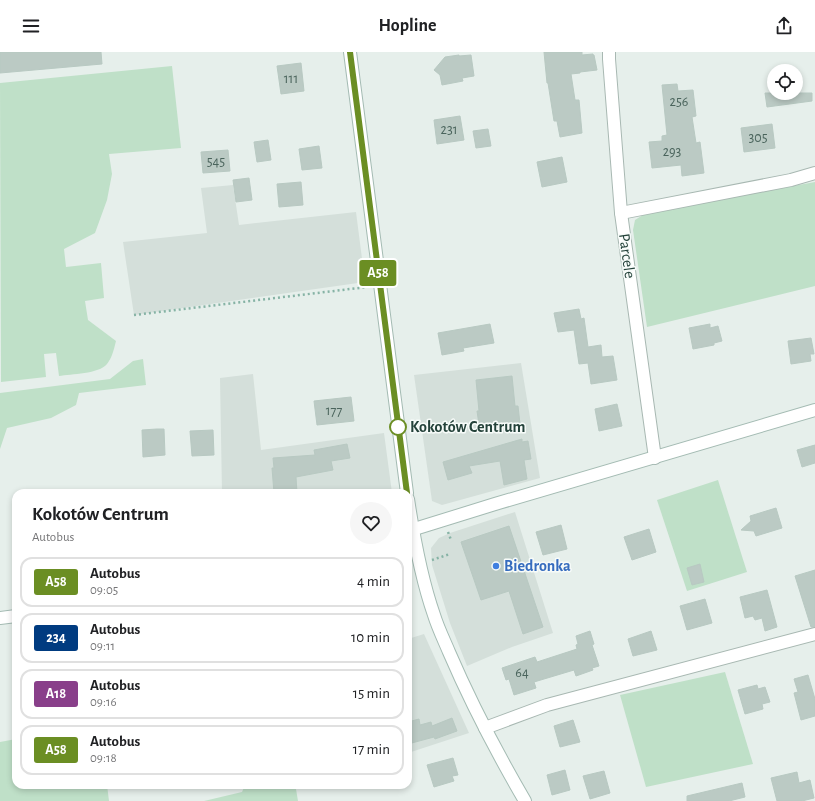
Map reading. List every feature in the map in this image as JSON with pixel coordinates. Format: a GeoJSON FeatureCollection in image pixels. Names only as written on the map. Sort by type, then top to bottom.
{"type":"FeatureCollection","features":[{"type":"Feature","properties":{"kind":"street"},"geometry":{"type":"LineString","coordinates":[[350,52],[406,489]]}},
{"type":"Feature","properties":{"kind":"street","name":"Parcele"},"geometry":{"type":"LineString","coordinates":[[609,52],[620,213],[655,458]]}},
{"type":"Feature","properties":{"kind":"street"},"geometry":{"type":"LineString","coordinates":[[620,213],[791,180],[815,173]]}},
{"type":"Feature","properties":{"kind":"street"},"geometry":{"type":"LineString","coordinates":[[412,530],[495,504],[815,410]]}},
{"type":"Feature","properties":{"kind":"street"},"geometry":{"type":"LineString","coordinates":[[412,538],[435,618],[485,728],[525,801]]}},
{"type":"Feature","properties":{"kind":"street"},"geometry":{"type":"LineString","coordinates":[[0,618],[12,616]]}},
{"type":"Feature","properties":{"kind":"street"},"geometry":{"type":"LineString","coordinates":[[485,728],[546,705],[815,634]]}},
{"type":"Feature","properties":{"kind":"path"},"geometry":{"type":"LineString","coordinates":[[134,315],[380,285]]}},
{"type":"Feature","properties":{"kind":"path"},"geometry":{"type":"LineString","coordinates":[[430,560],[450,554]]}},
{"type":"Feature","properties":{"kind":"shaded area"},"geometry":{"type":"Polygon","coordinates":[[[233,185],[239,225],[356,212],[365,282],[134,315],[123,242],[207,233],[201,188],[233,185]]]}},
{"type":"Feature","properties":{"kind":"shaded area"},"geometry":{"type":"Polygon","coordinates":[[[521,363],[540,478],[442,505],[432,501],[414,375],[521,363]]]}},
{"type":"Feature","properties":{"kind":"shaded area"},"geometry":{"type":"Polygon","coordinates":[[[253,374],[261,450],[384,433],[391,489],[222,489],[220,378],[253,374]]]}},
{"type":"Feature","properties":{"kind":"shaded area"},"geometry":{"type":"Polygon","coordinates":[[[515,512],[553,633],[512,647],[467,666],[450,623],[432,565],[431,548],[439,538],[450,533],[515,512]]]}},
{"type":"Feature","properties":{"kind":"shaded area"},"geometry":{"type":"Polygon","coordinates":[[[424,634],[469,733],[412,752],[412,638],[424,634]]]}},
{"type":"Feature","properties":{"kind":"green space"},"geometry":{"type":"Polygon","coordinates":[[[172,66],[181,148],[109,154],[112,174],[107,200],[95,233],[64,249],[66,267],[101,263],[104,298],[85,301],[88,320],[116,341],[110,359],[107,364],[98,370],[59,376],[56,353],[44,354],[46,377],[1,382],[0,83],[172,66]]]}},
{"type":"Feature","properties":{"kind":"green space"},"geometry":{"type":"Polygon","coordinates":[[[815,182],[815,286],[647,327],[633,230],[635,220],[646,213],[815,182]]]}},
{"type":"Feature","properties":{"kind":"green space"},"geometry":{"type":"Polygon","coordinates":[[[143,359],[146,385],[79,393],[76,405],[51,418],[7,428],[0,449],[0,393],[110,379],[133,361],[143,359]]]}},
{"type":"Feature","properties":{"kind":"green space"},"geometry":{"type":"Polygon","coordinates":[[[718,480],[747,572],[687,591],[657,500],[718,480]]]}},
{"type":"Feature","properties":{"kind":"green space"},"geometry":{"type":"Polygon","coordinates":[[[725,672],[753,764],[646,787],[620,695],[725,672]]]}},
{"type":"Feature","properties":{"kind":"green space"},"geometry":{"type":"Polygon","coordinates":[[[12,740],[12,789],[108,789],[109,801],[0,801],[0,742],[12,740]]]}},
{"type":"Feature","properties":{"kind":"green space"},"geometry":{"type":"Polygon","coordinates":[[[243,789],[296,789],[298,801],[204,801],[242,792],[243,789]]]}},
{"type":"Feature","properties":{"kind":"building"},"geometry":{"type":"Polygon","coordinates":[[[0,52],[101,52],[102,64],[0,73],[0,52]]]}},
{"type":"Feature","properties":{"kind":"building"},"geometry":{"type":"Polygon","coordinates":[[[544,52],[582,52],[582,55],[594,55],[597,70],[571,74],[575,100],[579,100],[582,133],[560,137],[557,121],[554,121],[547,83],[544,52]]]}},
{"type":"Feature","properties":{"kind":"building"},"geometry":{"type":"Polygon","coordinates":[[[471,55],[474,76],[462,78],[463,81],[442,85],[440,75],[434,70],[445,57],[471,55]]]}},
{"type":"Feature","properties":{"kind":"building"},"geometry":{"type":"Polygon","coordinates":[[[301,63],[304,91],[281,94],[277,66],[301,63]]]}},
{"type":"Feature","properties":{"kind":"building"},"geometry":{"type":"Polygon","coordinates":[[[677,84],[678,91],[693,90],[696,116],[692,117],[696,143],[700,142],[704,173],[682,176],[681,165],[652,168],[649,142],[662,141],[662,136],[667,135],[662,85],[677,84]]]}},
{"type":"Feature","properties":{"kind":"building"},"geometry":{"type":"Polygon","coordinates":[[[765,93],[767,93],[767,100],[803,100],[803,93],[812,93],[812,101],[767,107],[765,93]]]}},
{"type":"Feature","properties":{"kind":"building"},"geometry":{"type":"Polygon","coordinates":[[[460,116],[464,140],[437,144],[434,120],[460,116]]]}},
{"type":"Feature","properties":{"kind":"building"},"geometry":{"type":"Polygon","coordinates":[[[772,124],[775,148],[744,152],[741,128],[772,124]]]}},
{"type":"Feature","properties":{"kind":"building"},"geometry":{"type":"Polygon","coordinates":[[[488,129],[491,146],[476,148],[473,131],[488,129]]]}},
{"type":"Feature","properties":{"kind":"building"},"geometry":{"type":"Polygon","coordinates":[[[268,140],[271,160],[257,162],[254,142],[268,140]]]}},
{"type":"Feature","properties":{"kind":"building"},"geometry":{"type":"Polygon","coordinates":[[[319,146],[322,168],[302,170],[299,149],[319,146]]]}},
{"type":"Feature","properties":{"kind":"building"},"geometry":{"type":"Polygon","coordinates":[[[228,150],[230,171],[203,173],[201,152],[228,150]]]}},
{"type":"Feature","properties":{"kind":"building"},"geometry":{"type":"Polygon","coordinates":[[[562,157],[567,182],[542,187],[537,162],[562,157]]]}},
{"type":"Feature","properties":{"kind":"building"},"geometry":{"type":"Polygon","coordinates":[[[249,178],[252,200],[236,202],[233,180],[249,178]]]}},
{"type":"Feature","properties":{"kind":"building"},"geometry":{"type":"Polygon","coordinates":[[[301,182],[303,205],[279,207],[277,184],[301,182]]]}},
{"type":"Feature","properties":{"kind":"building"},"geometry":{"type":"Polygon","coordinates":[[[579,309],[581,319],[584,318],[588,347],[601,345],[602,357],[613,356],[617,380],[591,384],[588,363],[579,364],[574,330],[558,332],[554,313],[579,309]]]}},
{"type":"Feature","properties":{"kind":"building"},"geometry":{"type":"Polygon","coordinates":[[[490,324],[494,343],[463,348],[464,351],[442,355],[438,333],[490,324]]]}},
{"type":"Feature","properties":{"kind":"building"},"geometry":{"type":"Polygon","coordinates":[[[710,324],[710,328],[718,326],[722,341],[714,343],[714,345],[693,349],[689,328],[710,324]]]}},
{"type":"Feature","properties":{"kind":"building"},"geometry":{"type":"Polygon","coordinates":[[[811,338],[814,354],[810,354],[811,361],[791,364],[788,341],[811,338]]]}},
{"type":"Feature","properties":{"kind":"building"},"geometry":{"type":"Polygon","coordinates":[[[512,376],[515,406],[518,406],[520,424],[480,431],[477,411],[479,411],[476,380],[512,376]]]}},
{"type":"Feature","properties":{"kind":"building"},"geometry":{"type":"Polygon","coordinates":[[[351,397],[354,421],[317,425],[314,401],[351,397]]]}},
{"type":"Feature","properties":{"kind":"building"},"geometry":{"type":"Polygon","coordinates":[[[617,404],[622,426],[599,431],[595,409],[617,404]]]}},
{"type":"Feature","properties":{"kind":"building"},"geometry":{"type":"Polygon","coordinates":[[[164,429],[165,455],[143,457],[142,430],[164,429]]]}},
{"type":"Feature","properties":{"kind":"building"},"geometry":{"type":"Polygon","coordinates":[[[213,430],[214,455],[192,456],[190,431],[213,430]]]}},
{"type":"Feature","properties":{"kind":"building"},"geometry":{"type":"Polygon","coordinates":[[[522,439],[522,442],[528,441],[531,459],[524,460],[527,479],[504,485],[500,461],[469,466],[472,473],[448,480],[443,462],[522,439]]]}},
{"type":"Feature","properties":{"kind":"building"},"geometry":{"type":"Polygon","coordinates":[[[347,444],[350,458],[331,461],[333,470],[296,477],[297,489],[274,489],[272,468],[274,468],[273,458],[315,455],[314,450],[347,444]]]}},
{"type":"Feature","properties":{"kind":"building"},"geometry":{"type":"Polygon","coordinates":[[[815,445],[815,463],[802,467],[797,450],[815,445]]]}},
{"type":"Feature","properties":{"kind":"building"},"geometry":{"type":"Polygon","coordinates":[[[776,508],[782,528],[756,536],[754,531],[741,530],[751,521],[750,516],[776,508]]]}},
{"type":"Feature","properties":{"kind":"building"},"geometry":{"type":"Polygon","coordinates":[[[561,525],[567,549],[543,555],[536,532],[561,525]]]}},
{"type":"Feature","properties":{"kind":"building","name":"Biedronka"},"geometry":{"type":"Polygon","coordinates":[[[509,526],[543,627],[523,634],[509,591],[481,600],[461,542],[509,526]]]}},
{"type":"Feature","properties":{"kind":"building"},"geometry":{"type":"Polygon","coordinates":[[[649,529],[656,552],[632,560],[624,537],[649,529]]]}},
{"type":"Feature","properties":{"kind":"building"},"geometry":{"type":"Polygon","coordinates":[[[700,564],[704,582],[692,585],[687,568],[700,564]]]}},
{"type":"Feature","properties":{"kind":"building"},"geometry":{"type":"Polygon","coordinates":[[[815,570],[815,627],[811,627],[795,576],[815,570]]]}},
{"type":"Feature","properties":{"kind":"building"},"geometry":{"type":"Polygon","coordinates":[[[767,590],[777,627],[765,631],[762,618],[755,620],[753,616],[745,618],[740,597],[767,590]]]}},
{"type":"Feature","properties":{"kind":"building"},"geometry":{"type":"Polygon","coordinates":[[[705,599],[712,623],[687,630],[680,606],[705,599]]]}},
{"type":"Feature","properties":{"kind":"building"},"geometry":{"type":"Polygon","coordinates":[[[590,631],[594,644],[592,645],[599,666],[592,668],[593,670],[576,676],[574,670],[534,682],[536,688],[514,695],[509,679],[506,680],[502,668],[535,657],[537,662],[577,649],[576,645],[578,644],[576,636],[590,631]]]}},
{"type":"Feature","properties":{"kind":"building"},"geometry":{"type":"Polygon","coordinates":[[[651,631],[657,650],[633,656],[628,639],[651,631]]]}},
{"type":"Feature","properties":{"kind":"building"},"geometry":{"type":"Polygon","coordinates":[[[808,675],[815,699],[815,716],[801,720],[794,693],[798,692],[794,679],[808,675]]]}},
{"type":"Feature","properties":{"kind":"building"},"geometry":{"type":"Polygon","coordinates":[[[757,685],[758,689],[765,687],[770,702],[762,704],[763,709],[745,714],[738,690],[757,685]]]}},
{"type":"Feature","properties":{"kind":"building"},"geometry":{"type":"Polygon","coordinates":[[[452,718],[457,731],[435,739],[434,737],[412,743],[412,721],[419,719],[420,725],[431,722],[432,726],[452,718]]]}},
{"type":"Feature","properties":{"kind":"building"},"geometry":{"type":"Polygon","coordinates":[[[573,720],[580,742],[560,747],[554,726],[573,720]]]}},
{"type":"Feature","properties":{"kind":"building"},"geometry":{"type":"Polygon","coordinates":[[[453,758],[458,775],[452,776],[454,781],[434,787],[427,765],[453,758]]]}},
{"type":"Feature","properties":{"kind":"building"},"geometry":{"type":"Polygon","coordinates":[[[565,770],[570,790],[552,795],[547,775],[565,770]]]}},
{"type":"Feature","properties":{"kind":"building"},"geometry":{"type":"Polygon","coordinates":[[[604,771],[610,793],[590,799],[583,776],[604,771]]]}},
{"type":"Feature","properties":{"kind":"building"},"geometry":{"type":"Polygon","coordinates":[[[797,772],[799,783],[810,780],[814,798],[802,801],[777,801],[771,778],[797,772]]]}},
{"type":"Feature","properties":{"kind":"building"},"geometry":{"type":"Polygon","coordinates":[[[742,783],[745,797],[729,801],[687,801],[687,796],[742,783]]]}},
{"type":"Feature","properties":{"kind":"bus line","name":"A58"},"geometry":{"type":"LineString","coordinates":[[350,52],[406,489]]}},
{"type":"Feature","properties":{"kind":"place","name":"Kokotów Centrum"},"geometry":{"type":"Point","coordinates":[398,427]}},
{"type":"Feature","properties":{"kind":"place","name":"Biedronka"},"geometry":{"type":"Point","coordinates":[496,566]}}]}
